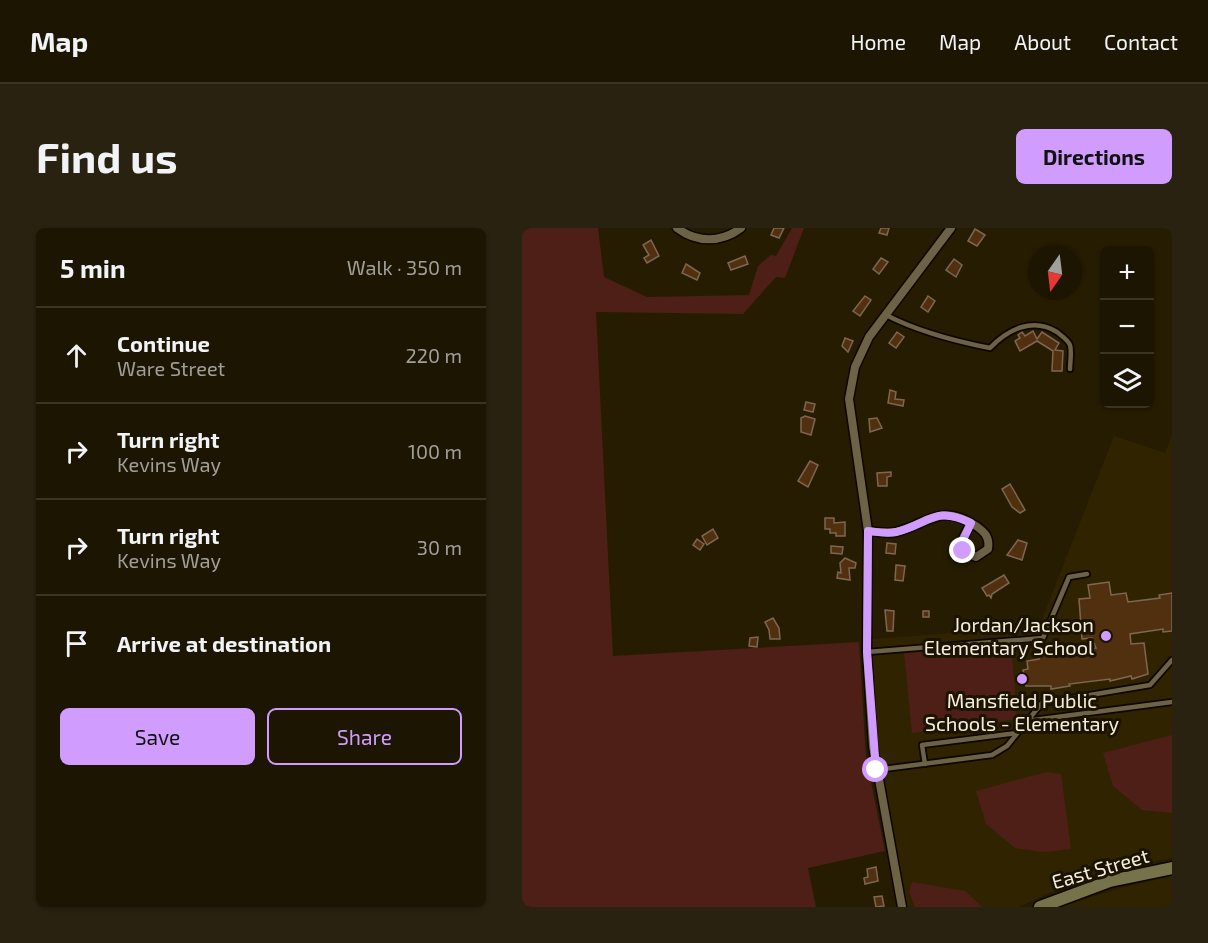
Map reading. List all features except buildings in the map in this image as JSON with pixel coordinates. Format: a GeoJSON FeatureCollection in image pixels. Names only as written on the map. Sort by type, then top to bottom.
{"type":"FeatureCollection","features":[{"type":"Feature","properties":{"kind":"main road","name":"East Street"},"geometry":{"type":"LineString","coordinates":[[1040,907],[1110,881],[1172,868]]}},
{"type":"Feature","properties":{"kind":"street"},"geometry":{"type":"LineString","coordinates":[[677,228],[704,240],[726,238],[741,228]]}},
{"type":"Feature","properties":{"kind":"street"},"geometry":{"type":"LineString","coordinates":[[902,907],[876,770],[867,652],[868,531],[849,399],[855,367],[869,337],[951,228]]}},
{"type":"Feature","properties":{"kind":"street"},"geometry":{"type":"LineString","coordinates":[[868,531],[889,533],[899,531],[934,515],[949,514],[971,523]]}},
{"type":"Feature","properties":{"kind":"lane"},"geometry":{"type":"LineString","coordinates":[[886,315],[906,325],[958,342],[990,348],[1000,337],[1021,327],[1043,326],[1064,337],[1070,345],[1070,369]]}},
{"type":"Feature","properties":{"kind":"lane"},"geometry":{"type":"LineString","coordinates":[[867,652],[1043,638],[1069,577],[1087,574]]}},
{"type":"Feature","properties":{"kind":"lane"},"geometry":{"type":"LineString","coordinates":[[876,770],[992,755],[1007,746],[1041,703],[1150,685],[1172,660]]}},
{"type":"Feature","properties":{"kind":"lane"},"geometry":{"type":"LineString","coordinates":[[1026,721],[1172,702]]}},
{"type":"Feature","properties":{"kind":"lane"},"geometry":{"type":"LineString","coordinates":[[925,764],[922,745],[1017,733]]}},
{"type":"Feature","properties":{"kind":"shaded area"},"geometry":{"type":"Polygon","coordinates":[[[522,228],[598,228],[604,277],[647,297],[749,295],[758,266],[771,255],[776,256],[792,228],[804,228],[785,278],[776,277],[743,314],[596,312],[613,656],[859,642],[866,757],[885,851],[808,868],[816,907],[522,907],[522,228]]]}},
{"type":"Feature","properties":{"kind":"shaded area","name":"Mansfield Public Schools - Elementary"},"geometry":{"type":"Polygon","coordinates":[[[1172,435],[1172,858],[1135,865],[1065,886],[1018,907],[907,907],[883,782],[873,692],[872,639],[1039,627],[1114,436],[1165,453],[1172,435]]]}},
{"type":"Feature","properties":{"kind":"shaded area"},"geometry":{"type":"Polygon","coordinates":[[[995,646],[1012,655],[1017,719],[912,733],[904,652],[995,646]]]}},
{"type":"Feature","properties":{"kind":"shaded area"},"geometry":{"type":"Polygon","coordinates":[[[1172,735],[1172,813],[1142,810],[1113,786],[1103,753],[1172,735]]]}},
{"type":"Feature","properties":{"kind":"shaded area"},"geometry":{"type":"Polygon","coordinates":[[[1047,772],[1061,774],[1071,849],[1044,852],[1015,848],[986,824],[976,791],[1047,772]]]}},
{"type":"Feature","properties":{"kind":"shaded area"},"geometry":{"type":"Polygon","coordinates":[[[1172,876],[1172,907],[1060,907],[1121,888],[1172,876]]]}},
{"type":"Feature","properties":{"kind":"shaded area"},"geometry":{"type":"Polygon","coordinates":[[[912,882],[965,891],[982,907],[915,907],[909,892],[912,882]]]}},
{"type":"Feature","properties":{"kind":"place","name":"Jordan/Jackson Elementary School"},"geometry":{"type":"Point","coordinates":[1106,636]}},
{"type":"Feature","properties":{"kind":"place","name":"Mansfield Public Schools - Elementary"},"geometry":{"type":"Point","coordinates":[1022,679]}},
{"type":"Feature","properties":{"kind":"route"},"geometry":{"type":"LineString","coordinates":[[876,770],[867,652],[868,531],[889,533],[899,531],[934,515],[949,514],[971,523],[962,542],[963,551]]}}]}
